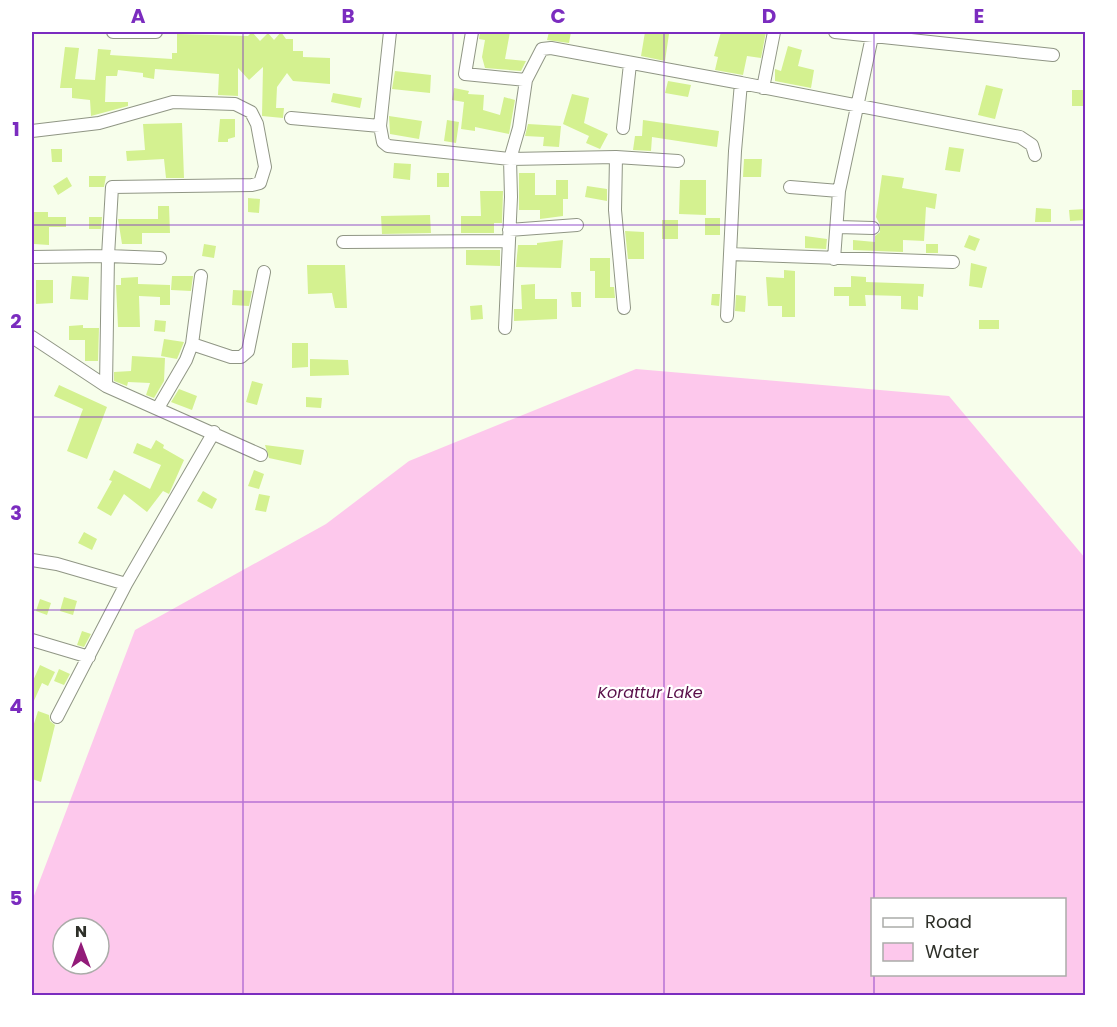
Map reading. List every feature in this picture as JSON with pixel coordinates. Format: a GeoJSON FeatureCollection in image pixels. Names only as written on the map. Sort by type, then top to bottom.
{"type":"FeatureCollection","features":[{"type":"Feature","properties":{"kind":"street"},"geometry":{"type":"LineString","coordinates":[[113,32],[156,32]]}},
{"type":"Feature","properties":{"kind":"street"},"geometry":{"type":"LineString","coordinates":[[390,32],[380,126],[383,142],[388,146],[510,159],[616,157],[678,161]]}},
{"type":"Feature","properties":{"kind":"street"},"geometry":{"type":"LineString","coordinates":[[472,32],[465,74],[526,80]]}},
{"type":"Feature","properties":{"kind":"street"},"geometry":{"type":"LineString","coordinates":[[763,88],[774,32]]}},
{"type":"Feature","properties":{"kind":"street"},"geometry":{"type":"LineString","coordinates":[[835,32],[873,34],[1053,55]]}},
{"type":"Feature","properties":{"kind":"street"},"geometry":{"type":"LineString","coordinates":[[834,258],[838,227],[838,191],[873,34]]}},
{"type":"Feature","properties":{"kind":"street"},"geometry":{"type":"LineString","coordinates":[[505,328],[510,159],[519,128],[526,80],[542,49],[550,48],[741,83],[1020,137],[1032,145],[1035,155]]}},
{"type":"Feature","properties":{"kind":"street"},"geometry":{"type":"LineString","coordinates":[[623,128],[630,64]]}},
{"type":"Feature","properties":{"kind":"street"},"geometry":{"type":"LineString","coordinates":[[727,316],[741,83]]}},
{"type":"Feature","properties":{"kind":"street"},"geometry":{"type":"LineString","coordinates":[[32,130],[99,123],[173,102],[235,104],[251,112],[257,124],[265,167],[260,183],[112,187],[108,256],[106,386]]}},
{"type":"Feature","properties":{"kind":"street"},"geometry":{"type":"LineString","coordinates":[[291,118],[380,126]]}},
{"type":"Feature","properties":{"kind":"street"},"geometry":{"type":"LineString","coordinates":[[616,157],[615,210],[624,308]]}},
{"type":"Feature","properties":{"kind":"street"},"geometry":{"type":"LineString","coordinates":[[790,187],[838,191]]}},
{"type":"Feature","properties":{"kind":"street"},"geometry":{"type":"LineString","coordinates":[[343,242],[509,235],[577,225]]}},
{"type":"Feature","properties":{"kind":"street"},"geometry":{"type":"LineString","coordinates":[[838,227],[873,228]]}},
{"type":"Feature","properties":{"kind":"street"},"geometry":{"type":"LineString","coordinates":[[730,254],[953,262]]}},
{"type":"Feature","properties":{"kind":"street"},"geometry":{"type":"LineString","coordinates":[[32,257],[160,258]]}},
{"type":"Feature","properties":{"kind":"street"},"geometry":{"type":"LineString","coordinates":[[192,344],[231,357],[241,357],[248,351],[264,272]]}},
{"type":"Feature","properties":{"kind":"street"},"geometry":{"type":"LineString","coordinates":[[158,408],[186,360],[192,344],[201,276]]}},
{"type":"Feature","properties":{"kind":"street"},"geometry":{"type":"LineString","coordinates":[[32,337],[106,386],[214,432],[261,455]]}},
{"type":"Feature","properties":{"kind":"street"},"geometry":{"type":"LineString","coordinates":[[57,717],[126,584],[214,432]]}},
{"type":"Feature","properties":{"kind":"street"},"geometry":{"type":"LineString","coordinates":[[32,560],[57,564],[126,584]]}},
{"type":"Feature","properties":{"kind":"street"},"geometry":{"type":"LineString","coordinates":[[32,640],[89,657]]}},
{"type":"Feature","properties":{"kind":"water","name":"Korattur Lake"},"geometry":{"type":"Polygon","coordinates":[[[636,369],[949,396],[1085,558],[1085,995],[32,995],[32,901],[135,630],[326,524],[409,461],[636,369]]]}},
{"type":"Feature","properties":{"kind":"building"},"geometry":{"type":"Polygon","coordinates":[[[252,32],[260,41],[268,33],[274,40],[281,32],[286,39],[293,39],[293,51],[303,51],[303,57],[330,58],[330,84],[293,81],[287,73],[277,87],[276,108],[284,108],[283,118],[262,116],[263,67],[249,80],[238,68],[238,96],[218,95],[219,74],[155,69],[154,79],[143,77],[143,73],[118,70],[117,76],[106,76],[105,102],[128,102],[128,106],[91,116],[90,100],[72,98],[72,88],[60,88],[65,47],[79,48],[75,79],[95,80],[98,49],[111,50],[110,55],[172,59],[172,53],[177,53],[177,34],[248,36],[252,32]]]}},
{"type":"Feature","properties":{"kind":"building"},"geometry":{"type":"Polygon","coordinates":[[[480,32],[510,32],[505,59],[526,61],[521,71],[485,68],[482,57],[485,40],[479,39],[480,32]]]}},
{"type":"Feature","properties":{"kind":"building"},"geometry":{"type":"Polygon","coordinates":[[[549,32],[571,32],[569,43],[547,40],[549,32]]]}},
{"type":"Feature","properties":{"kind":"building"},"geometry":{"type":"Polygon","coordinates":[[[645,32],[669,34],[665,61],[641,56],[645,32]]]}},
{"type":"Feature","properties":{"kind":"building"},"geometry":{"type":"Polygon","coordinates":[[[721,32],[766,32],[761,58],[747,56],[743,75],[715,70],[718,57],[714,56],[721,32]]]}},
{"type":"Feature","properties":{"kind":"building"},"geometry":{"type":"Polygon","coordinates":[[[788,46],[802,50],[798,66],[814,70],[811,88],[775,81],[775,69],[781,71],[788,46]]]}},
{"type":"Feature","properties":{"kind":"building"},"geometry":{"type":"Polygon","coordinates":[[[395,71],[431,75],[430,93],[392,89],[395,71]]]}},
{"type":"Feature","properties":{"kind":"building"},"geometry":{"type":"Polygon","coordinates":[[[668,81],[691,85],[688,97],[665,93],[668,81]]]}},
{"type":"Feature","properties":{"kind":"building"},"geometry":{"type":"Polygon","coordinates":[[[986,85],[1003,89],[995,119],[978,115],[986,85]]]}},
{"type":"Feature","properties":{"kind":"building"},"geometry":{"type":"Polygon","coordinates":[[[454,88],[469,91],[468,94],[484,95],[483,110],[500,115],[504,97],[515,100],[509,134],[475,127],[475,131],[461,129],[464,102],[452,100],[454,88]]]}},
{"type":"Feature","properties":{"kind":"building"},"geometry":{"type":"Polygon","coordinates":[[[1072,90],[1084,90],[1084,106],[1072,106],[1072,90]]]}},
{"type":"Feature","properties":{"kind":"building"},"geometry":{"type":"Polygon","coordinates":[[[333,93],[362,98],[360,108],[331,102],[333,93]]]}},
{"type":"Feature","properties":{"kind":"building"},"geometry":{"type":"Polygon","coordinates":[[[572,94],[589,98],[584,123],[608,134],[600,149],[586,143],[589,136],[563,124],[572,94]]]}},
{"type":"Feature","properties":{"kind":"building"},"geometry":{"type":"Polygon","coordinates":[[[389,116],[422,121],[419,139],[390,134],[389,116]]]}},
{"type":"Feature","properties":{"kind":"building"},"geometry":{"type":"Polygon","coordinates":[[[220,119],[235,119],[235,137],[228,139],[228,142],[218,142],[220,119]]]}},
{"type":"Feature","properties":{"kind":"building"},"geometry":{"type":"Polygon","coordinates":[[[447,120],[459,122],[456,143],[444,141],[447,120]]]}},
{"type":"Feature","properties":{"kind":"building"},"geometry":{"type":"Polygon","coordinates":[[[643,120],[719,131],[717,147],[652,137],[651,151],[633,150],[635,136],[642,136],[643,120]]]}},
{"type":"Feature","properties":{"kind":"building"},"geometry":{"type":"Polygon","coordinates":[[[182,123],[184,178],[166,178],[164,159],[127,161],[126,151],[145,150],[143,124],[182,123]]]}},
{"type":"Feature","properties":{"kind":"building"},"geometry":{"type":"Polygon","coordinates":[[[528,124],[561,126],[559,147],[543,146],[544,137],[525,136],[528,124]]]}},
{"type":"Feature","properties":{"kind":"building"},"geometry":{"type":"Polygon","coordinates":[[[949,147],[964,149],[960,172],[945,170],[949,147]]]}},
{"type":"Feature","properties":{"kind":"building"},"geometry":{"type":"Polygon","coordinates":[[[51,149],[62,149],[62,162],[52,162],[51,149]]]}},
{"type":"Feature","properties":{"kind":"building"},"geometry":{"type":"Polygon","coordinates":[[[744,159],[762,159],[761,177],[743,177],[744,159]]]}},
{"type":"Feature","properties":{"kind":"building"},"geometry":{"type":"Polygon","coordinates":[[[394,163],[411,164],[410,180],[393,178],[394,163]]]}},
{"type":"Feature","properties":{"kind":"building"},"geometry":{"type":"Polygon","coordinates":[[[437,173],[449,173],[449,187],[437,187],[437,173]]]}},
{"type":"Feature","properties":{"kind":"building"},"geometry":{"type":"Polygon","coordinates":[[[519,173],[535,173],[535,195],[556,195],[556,180],[568,180],[568,199],[563,199],[563,216],[540,219],[540,210],[519,210],[519,173]]]}},
{"type":"Feature","properties":{"kind":"building"},"geometry":{"type":"Polygon","coordinates":[[[882,175],[904,178],[902,188],[937,194],[935,209],[926,207],[924,241],[903,240],[903,252],[853,250],[853,240],[875,242],[875,236],[880,232],[880,225],[876,217],[882,175]]]}},
{"type":"Feature","properties":{"kind":"building"},"geometry":{"type":"Polygon","coordinates":[[[89,176],[106,176],[104,187],[89,187],[89,176]]]}},
{"type":"Feature","properties":{"kind":"building"},"geometry":{"type":"Polygon","coordinates":[[[67,177],[72,186],[58,195],[53,186],[67,177]]]}},
{"type":"Feature","properties":{"kind":"building"},"geometry":{"type":"Polygon","coordinates":[[[680,180],[706,180],[706,215],[679,214],[680,180]]]}},
{"type":"Feature","properties":{"kind":"building"},"geometry":{"type":"Polygon","coordinates":[[[587,186],[607,189],[607,201],[585,197],[587,186]]]}},
{"type":"Feature","properties":{"kind":"building"},"geometry":{"type":"Polygon","coordinates":[[[480,191],[503,191],[502,223],[494,223],[494,233],[461,233],[461,216],[481,216],[480,191]]]}},
{"type":"Feature","properties":{"kind":"building"},"geometry":{"type":"Polygon","coordinates":[[[248,198],[260,199],[259,213],[248,212],[248,198]]]}},
{"type":"Feature","properties":{"kind":"building"},"geometry":{"type":"Polygon","coordinates":[[[158,206],[169,206],[170,233],[142,233],[142,244],[122,244],[118,219],[158,219],[158,206]]]}},
{"type":"Feature","properties":{"kind":"building"},"geometry":{"type":"Polygon","coordinates":[[[1036,208],[1051,209],[1051,222],[1035,222],[1036,208]]]}},
{"type":"Feature","properties":{"kind":"building"},"geometry":{"type":"Polygon","coordinates":[[[1086,209],[1086,220],[1070,221],[1069,210],[1086,209]]]}},
{"type":"Feature","properties":{"kind":"building"},"geometry":{"type":"Polygon","coordinates":[[[32,212],[48,212],[48,217],[66,217],[66,227],[49,227],[49,245],[34,244],[32,212]]]}},
{"type":"Feature","properties":{"kind":"building"},"geometry":{"type":"Polygon","coordinates":[[[430,215],[431,233],[382,234],[381,216],[430,215]]]}},
{"type":"Feature","properties":{"kind":"building"},"geometry":{"type":"Polygon","coordinates":[[[89,217],[102,217],[101,229],[89,229],[89,217]]]}},
{"type":"Feature","properties":{"kind":"building"},"geometry":{"type":"Polygon","coordinates":[[[705,218],[720,218],[720,235],[705,235],[705,218]]]}},
{"type":"Feature","properties":{"kind":"building"},"geometry":{"type":"Polygon","coordinates":[[[662,220],[678,220],[678,239],[662,239],[662,220]]]}},
{"type":"Feature","properties":{"kind":"building"},"geometry":{"type":"Polygon","coordinates":[[[625,231],[644,232],[644,259],[628,259],[625,231]]]}},
{"type":"Feature","properties":{"kind":"building"},"geometry":{"type":"Polygon","coordinates":[[[969,235],[980,239],[975,251],[964,247],[969,235]]]}},
{"type":"Feature","properties":{"kind":"building"},"geometry":{"type":"Polygon","coordinates":[[[805,236],[827,239],[826,249],[805,248],[805,236]]]}},
{"type":"Feature","properties":{"kind":"building"},"geometry":{"type":"Polygon","coordinates":[[[563,240],[561,268],[516,267],[518,245],[537,245],[537,243],[563,240]]]}},
{"type":"Feature","properties":{"kind":"building"},"geometry":{"type":"Polygon","coordinates":[[[204,244],[216,246],[214,258],[202,256],[204,244]]]}},
{"type":"Feature","properties":{"kind":"building"},"geometry":{"type":"Polygon","coordinates":[[[926,244],[938,244],[938,253],[926,253],[926,244]]]}},
{"type":"Feature","properties":{"kind":"building"},"geometry":{"type":"Polygon","coordinates":[[[466,250],[500,250],[500,266],[466,265],[466,250]]]}},
{"type":"Feature","properties":{"kind":"building"},"geometry":{"type":"Polygon","coordinates":[[[590,258],[610,258],[610,287],[614,287],[615,298],[595,298],[595,271],[590,271],[590,258]]]}},
{"type":"Feature","properties":{"kind":"building"},"geometry":{"type":"Polygon","coordinates":[[[971,263],[987,267],[982,288],[969,286],[971,263]]]}},
{"type":"Feature","properties":{"kind":"building"},"geometry":{"type":"Polygon","coordinates":[[[307,265],[345,265],[347,308],[335,308],[332,293],[308,294],[307,265]]]}},
{"type":"Feature","properties":{"kind":"building"},"geometry":{"type":"Polygon","coordinates":[[[784,270],[795,271],[795,317],[782,317],[782,306],[768,306],[766,277],[784,278],[784,270]]]}},
{"type":"Feature","properties":{"kind":"building"},"geometry":{"type":"Polygon","coordinates":[[[72,276],[89,277],[88,300],[70,299],[72,276]]]}},
{"type":"Feature","properties":{"kind":"building"},"geometry":{"type":"Polygon","coordinates":[[[172,276],[193,276],[191,291],[171,290],[172,276]]]}},
{"type":"Feature","properties":{"kind":"building"},"geometry":{"type":"Polygon","coordinates":[[[851,276],[866,277],[866,282],[924,284],[923,297],[918,296],[918,310],[901,309],[901,296],[865,295],[866,306],[849,306],[849,296],[834,296],[834,287],[851,287],[851,276]]]}},
{"type":"Feature","properties":{"kind":"building"},"geometry":{"type":"Polygon","coordinates":[[[138,277],[138,284],[170,285],[170,305],[160,305],[160,297],[139,296],[140,327],[118,327],[116,285],[121,285],[121,278],[138,277]]]}},
{"type":"Feature","properties":{"kind":"building"},"geometry":{"type":"Polygon","coordinates":[[[36,280],[53,280],[53,303],[36,304],[36,280]]]}},
{"type":"Feature","properties":{"kind":"building"},"geometry":{"type":"Polygon","coordinates":[[[535,284],[535,299],[557,299],[557,319],[514,321],[514,309],[522,309],[521,285],[535,284]]]}},
{"type":"Feature","properties":{"kind":"building"},"geometry":{"type":"Polygon","coordinates":[[[233,290],[252,291],[249,306],[232,305],[233,290]]]}},
{"type":"Feature","properties":{"kind":"building"},"geometry":{"type":"Polygon","coordinates":[[[571,292],[581,292],[581,307],[572,307],[571,292]]]}},
{"type":"Feature","properties":{"kind":"building"},"geometry":{"type":"Polygon","coordinates":[[[712,294],[720,294],[719,306],[711,305],[712,294]]]}},
{"type":"Feature","properties":{"kind":"building"},"geometry":{"type":"Polygon","coordinates":[[[736,295],[746,296],[745,312],[735,311],[736,295]]]}},
{"type":"Feature","properties":{"kind":"building"},"geometry":{"type":"Polygon","coordinates":[[[482,305],[483,319],[471,320],[470,306],[482,305]]]}},
{"type":"Feature","properties":{"kind":"building"},"geometry":{"type":"Polygon","coordinates":[[[155,320],[166,321],[165,332],[154,331],[155,320]]]}},
{"type":"Feature","properties":{"kind":"building"},"geometry":{"type":"Polygon","coordinates":[[[979,320],[999,320],[999,329],[979,329],[979,320]]]}},
{"type":"Feature","properties":{"kind":"building"},"geometry":{"type":"Polygon","coordinates":[[[83,325],[83,328],[99,328],[98,361],[85,361],[85,340],[69,340],[69,326],[83,325]]]}},
{"type":"Feature","properties":{"kind":"building"},"geometry":{"type":"Polygon","coordinates":[[[164,339],[184,342],[177,359],[161,356],[164,339]]]}},
{"type":"Feature","properties":{"kind":"building"},"geometry":{"type":"Polygon","coordinates":[[[292,343],[308,343],[308,367],[292,368],[292,343]]]}},
{"type":"Feature","properties":{"kind":"building"},"geometry":{"type":"Polygon","coordinates":[[[132,356],[165,358],[164,381],[154,398],[146,395],[150,383],[128,382],[127,386],[114,381],[114,372],[131,371],[132,356]]]}},
{"type":"Feature","properties":{"kind":"building"},"geometry":{"type":"Polygon","coordinates":[[[310,359],[348,360],[349,375],[310,376],[310,359]]]}},
{"type":"Feature","properties":{"kind":"building"},"geometry":{"type":"Polygon","coordinates":[[[252,381],[263,384],[257,405],[246,402],[252,381]]]}},
{"type":"Feature","properties":{"kind":"building"},"geometry":{"type":"Polygon","coordinates":[[[59,385],[107,407],[87,459],[67,451],[83,409],[54,396],[59,385]]]}},
{"type":"Feature","properties":{"kind":"building"},"geometry":{"type":"Polygon","coordinates":[[[179,389],[197,396],[192,410],[171,402],[179,389]]]}},
{"type":"Feature","properties":{"kind":"building"},"geometry":{"type":"Polygon","coordinates":[[[306,397],[322,398],[321,408],[306,407],[306,397]]]}},
{"type":"Feature","properties":{"kind":"building"},"geometry":{"type":"Polygon","coordinates":[[[156,440],[164,445],[163,448],[184,460],[169,494],[163,491],[147,512],[124,494],[111,516],[97,508],[112,481],[109,480],[114,470],[150,489],[161,465],[133,453],[137,443],[151,449],[156,440]]]}},
{"type":"Feature","properties":{"kind":"building"},"geometry":{"type":"Polygon","coordinates":[[[265,445],[304,450],[301,465],[269,458],[265,445]]]}},
{"type":"Feature","properties":{"kind":"building"},"geometry":{"type":"Polygon","coordinates":[[[254,470],[264,474],[259,489],[248,486],[254,470]]]}},
{"type":"Feature","properties":{"kind":"building"},"geometry":{"type":"Polygon","coordinates":[[[203,491],[217,499],[212,509],[197,501],[203,491]]]}},
{"type":"Feature","properties":{"kind":"building"},"geometry":{"type":"Polygon","coordinates":[[[259,494],[270,496],[266,512],[255,510],[259,494]]]}},
{"type":"Feature","properties":{"kind":"building"},"geometry":{"type":"Polygon","coordinates":[[[84,532],[97,539],[92,550],[78,543],[84,532]]]}},
{"type":"Feature","properties":{"kind":"building"},"geometry":{"type":"Polygon","coordinates":[[[64,597],[77,601],[73,615],[60,611],[64,597]]]}},
{"type":"Feature","properties":{"kind":"building"},"geometry":{"type":"Polygon","coordinates":[[[40,599],[51,603],[47,615],[36,611],[40,599]]]}},
{"type":"Feature","properties":{"kind":"building"},"geometry":{"type":"Polygon","coordinates":[[[82,631],[91,634],[84,647],[77,645],[82,631]]]}},
{"type":"Feature","properties":{"kind":"building"},"geometry":{"type":"Polygon","coordinates":[[[40,665],[55,672],[48,686],[42,683],[32,705],[32,683],[40,665]]]}},
{"type":"Feature","properties":{"kind":"building"},"geometry":{"type":"Polygon","coordinates":[[[59,669],[70,674],[64,685],[54,681],[59,669]]]}},
{"type":"Feature","properties":{"kind":"building"},"geometry":{"type":"Polygon","coordinates":[[[38,711],[49,715],[50,721],[55,725],[41,782],[32,779],[32,730],[38,711]]]}}]}
